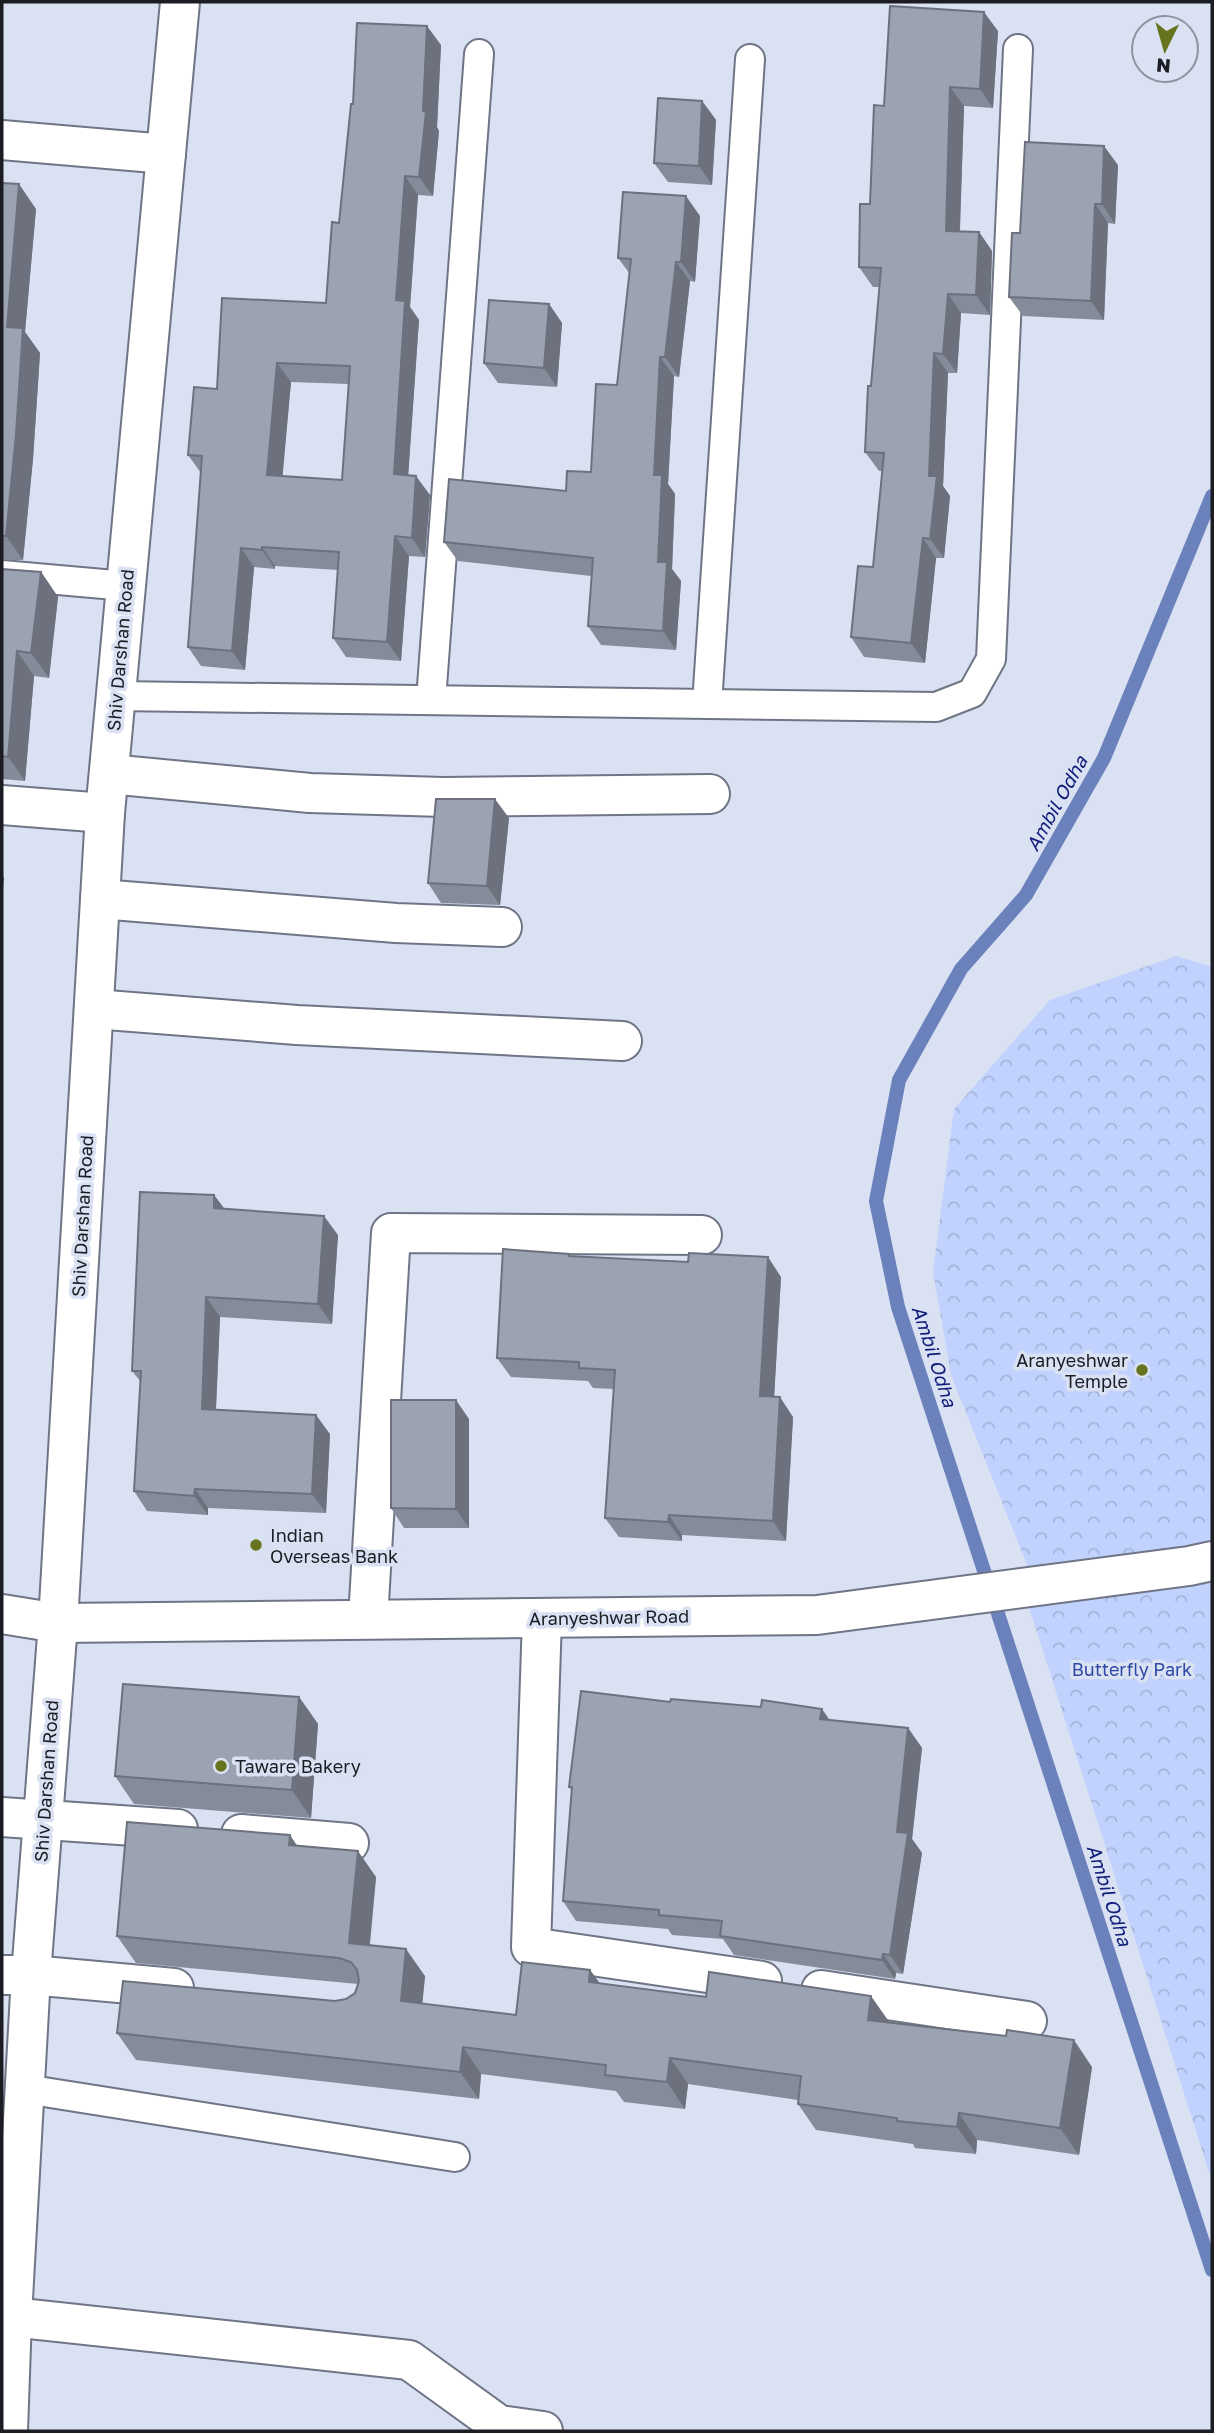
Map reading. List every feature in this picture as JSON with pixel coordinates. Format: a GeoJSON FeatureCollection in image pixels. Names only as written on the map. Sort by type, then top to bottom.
{"type":"FeatureCollection","features":[{"type":"Feature","properties":{"kind":"street","name":"Shiv Darshan Road"},"geometry":{"type":"LineString","coordinates":[[8,2431],[7,2317],[16,1975],[43,1818],[58,1623],[106,813],[180,2]]}},
{"type":"Feature","properties":{"kind":"street"},"geometry":{"type":"LineString","coordinates":[[2,140],[166,155]]}},
{"type":"Feature","properties":{"kind":"street"},"geometry":{"type":"LineString","coordinates":[[109,774],[310,793],[443,797],[710,794]]}},
{"type":"Feature","properties":{"kind":"street"},"geometry":{"type":"LineString","coordinates":[[2,805],[106,813]]}},
{"type":"Feature","properties":{"kind":"street"},"geometry":{"type":"LineString","coordinates":[[100,899],[383,922],[502,927]]}},
{"type":"Feature","properties":{"kind":"street"},"geometry":{"type":"LineString","coordinates":[[94,1009],[297,1025],[622,1041]]}},
{"type":"Feature","properties":{"kind":"street"},"geometry":{"type":"LineString","coordinates":[[369,1619],[391,1233],[702,1235]]}},
{"type":"Feature","properties":{"kind":"street","name":"Aranyeshwar Road"},"geometry":{"type":"LineString","coordinates":[[2,1614],[58,1623],[817,1615],[1201,1564]]}},
{"type":"Feature","properties":{"kind":"street"},"geometry":{"type":"LineString","coordinates":[[542,1618],[531,1947],[1027,2021]]}},
{"type":"Feature","properties":{"kind":"street"},"geometry":{"type":"LineString","coordinates":[[2,1817],[349,1843]]}},
{"type":"Feature","properties":{"kind":"street"},"geometry":{"type":"LineString","coordinates":[[16,1975],[207,1992]]}},
{"type":"Feature","properties":{"kind":"street"},"geometry":{"type":"LineString","coordinates":[[7,2317],[409,2360],[499,2425],[543,2431]]}},
{"type":"Feature","properties":{"kind":"lane"},"geometry":{"type":"LineString","coordinates":[[117,696],[936,706],[972,693],[991,659],[1018,49]]}},
{"type":"Feature","properties":{"kind":"lane"},"geometry":{"type":"LineString","coordinates":[[431,700],[479,54]]}},
{"type":"Feature","properties":{"kind":"lane"},"geometry":{"type":"LineString","coordinates":[[707,704],[750,59]]}},
{"type":"Feature","properties":{"kind":"lane"},"geometry":{"type":"LineString","coordinates":[[2,576],[126,586]]}},
{"type":"Feature","properties":{"kind":"lane"},"geometry":{"type":"LineString","coordinates":[[13,2089],[455,2157]]}},
{"type":"Feature","properties":{"kind":"green space"},"geometry":{"type":"Polygon","coordinates":[[[1176,956],[1212,967],[1212,1560],[1036,1587],[951,1375],[933,1272],[954,1109],[1050,1000],[1176,956]]]}},
{"type":"Feature","properties":{"kind":"green space","name":"Butterfly Park"},"geometry":{"type":"Polygon","coordinates":[[[1212,1572],[1212,2181],[1028,1604],[1212,1572]]]}},
{"type":"Feature","properties":{"kind":"building"},"geometry":{"type":"Polygon","coordinates":[[[890,6],[984,12],[980,89],[950,87],[946,231],[979,232],[976,295],[948,294],[943,354],[934,353],[929,476],[937,476],[930,539],[923,538],[911,643],[851,637],[858,566],[873,567],[884,453],[865,452],[868,386],[871,386],[881,268],[859,267],[860,204],[870,204],[874,105],[884,106],[890,6]]]}},
{"type":"Feature","properties":{"kind":"building"},"geometry":{"type":"Polygon","coordinates":[[[357,23],[427,26],[423,111],[426,112],[419,177],[405,176],[396,300],[405,301],[394,474],[416,476],[412,538],[395,536],[387,642],[333,638],[339,552],[262,547],[262,550],[241,548],[232,651],[188,647],[202,456],[188,455],[194,387],[217,389],[222,298],[326,303],[332,222],[339,223],[353,104],[357,23]],[[277,363],[267,475],[342,480],[350,366],[277,363]]]}},
{"type":"Feature","properties":{"kind":"building"},"geometry":{"type":"Polygon","coordinates":[[[658,98],[702,101],[699,166],[654,163],[658,98]]]}},
{"type":"Feature","properties":{"kind":"building"},"geometry":{"type":"Polygon","coordinates":[[[1025,142],[1104,146],[1102,204],[1095,204],[1091,301],[1009,297],[1012,233],[1020,233],[1025,142]]]}},
{"type":"Feature","properties":{"kind":"building"},"geometry":{"type":"Polygon","coordinates":[[[2,183],[19,184],[7,327],[23,328],[6,536],[2,536],[2,183]]]}},
{"type":"Feature","properties":{"kind":"building"},"geometry":{"type":"Polygon","coordinates":[[[623,192],[686,196],[681,262],[676,262],[665,357],[660,357],[654,475],[662,475],[658,562],[667,562],[663,631],[588,626],[593,558],[444,542],[449,479],[566,491],[567,471],[591,472],[596,384],[617,385],[631,259],[618,258],[623,192]]]}},
{"type":"Feature","properties":{"kind":"building"},"geometry":{"type":"Polygon","coordinates":[[[489,300],[549,304],[544,368],[484,363],[489,300]]]}},
{"type":"Feature","properties":{"kind":"building"},"geometry":{"type":"Polygon","coordinates":[[[2,569],[41,572],[31,653],[17,651],[8,757],[2,756],[2,569]]]}},
{"type":"Feature","properties":{"kind":"building"},"geometry":{"type":"Polygon","coordinates":[[[436,799],[495,799],[487,886],[428,883],[436,799]]]}},
{"type":"Feature","properties":{"kind":"building"},"geometry":{"type":"Polygon","coordinates":[[[140,1192],[214,1195],[214,1208],[324,1216],[318,1304],[206,1297],[202,1409],[316,1415],[312,1494],[195,1489],[194,1496],[134,1491],[141,1371],[132,1371],[140,1192]]]}},
{"type":"Feature","properties":{"kind":"building"},"geometry":{"type":"Polygon","coordinates":[[[503,1249],[569,1256],[688,1262],[689,1253],[768,1257],[760,1396],[780,1397],[773,1521],[669,1515],[668,1522],[605,1518],[615,1370],[579,1368],[579,1362],[497,1358],[503,1249]]]}},
{"type":"Feature","properties":{"kind":"building"},"geometry":{"type":"Polygon","coordinates":[[[391,1400],[456,1400],[456,1509],[391,1508],[391,1400]]]}},
{"type":"Feature","properties":{"kind":"building"},"geometry":{"type":"Polygon","coordinates":[[[123,1684],[299,1697],[292,1790],[115,1776],[123,1684]]]}},
{"type":"Feature","properties":{"kind":"building"},"geometry":{"type":"Polygon","coordinates":[[[581,1691],[670,1702],[671,1699],[761,1707],[762,1700],[822,1709],[820,1719],[908,1728],[897,1832],[908,1833],[890,1955],[883,1954],[882,1960],[720,1936],[722,1921],[659,1915],[659,1910],[563,1901],[572,1787],[569,1787],[581,1691]]]}},
{"type":"Feature","properties":{"kind":"building"},"geometry":{"type":"Polygon","coordinates":[[[127,1822],[290,1835],[289,1845],[358,1851],[349,1943],[406,1949],[401,2001],[516,2015],[522,1962],[590,1970],[589,1982],[706,1997],[709,1972],[871,1996],[868,2020],[1006,2036],[1007,2030],[1074,2040],[1060,2128],[959,2113],[957,2127],[897,2121],[897,2118],[798,2104],[801,2076],[670,2058],[667,2082],[605,2075],[606,2065],[463,2047],[460,2072],[117,2033],[123,1981],[335,2001],[346,1999],[355,1993],[359,1981],[357,1970],[351,1962],[339,1958],[117,1936],[127,1822]]]}},
{"type":"Feature","properties":{"kind":"waterway","name":"Ambil Odha"},"geometry":{"type":"LineString","coordinates":[[1212,496],[1104,758],[1026,895],[961,969],[899,1080],[876,1201],[898,1307],[1212,2270]]}},
{"type":"Feature","properties":{"kind":"place","name":"Aranyeshwar Temple"},"geometry":{"type":"Point","coordinates":[1142,1370]}},
{"type":"Feature","properties":{"kind":"place","name":"Indian Overseas Bank"},"geometry":{"type":"Point","coordinates":[256,1545]}},
{"type":"Feature","properties":{"kind":"place","name":"Taware Bakery"},"geometry":{"type":"Point","coordinates":[221,1766]}}]}
